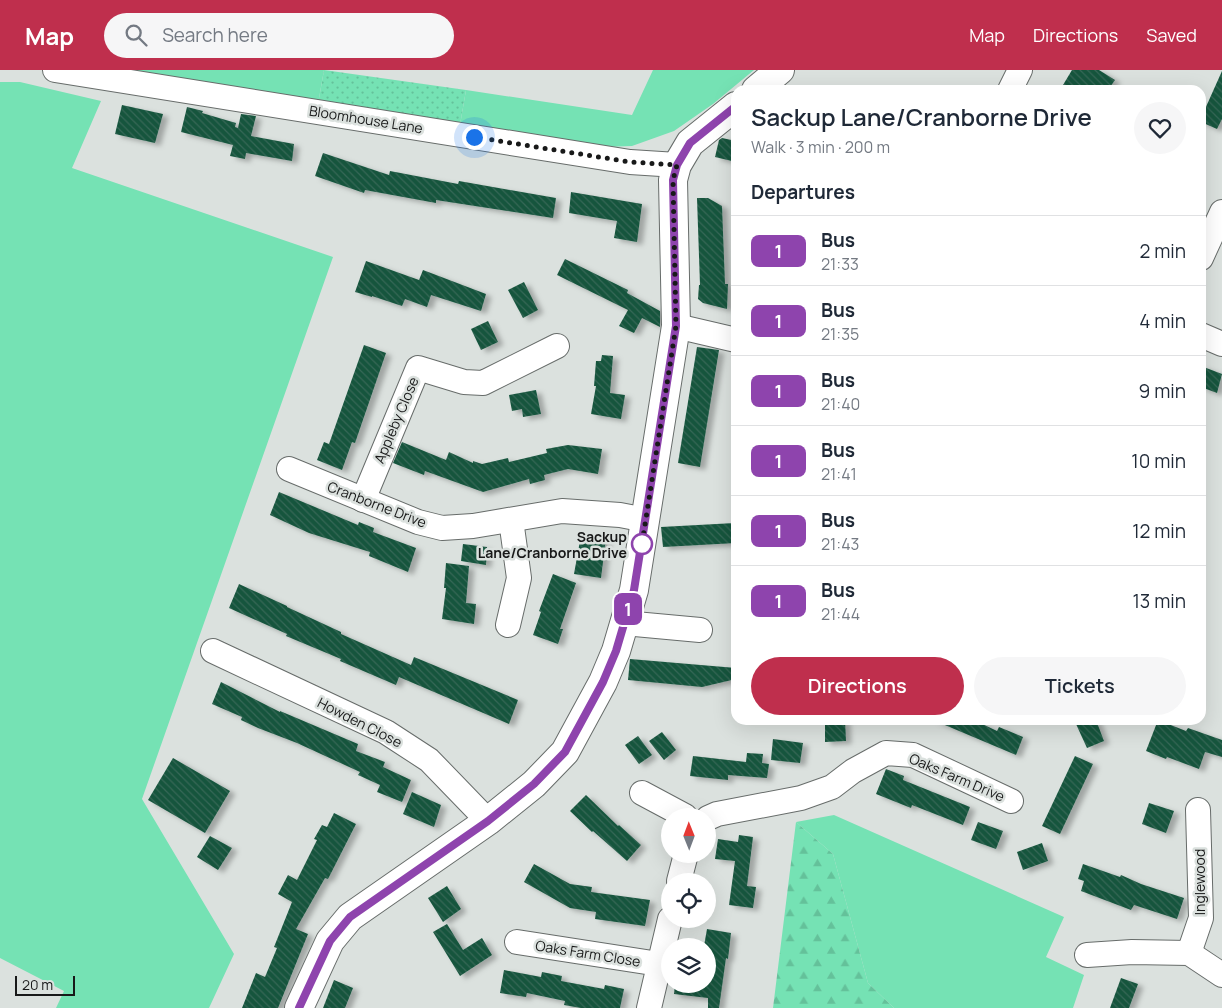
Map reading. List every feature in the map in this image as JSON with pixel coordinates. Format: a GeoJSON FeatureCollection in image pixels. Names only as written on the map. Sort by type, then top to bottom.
{"type":"FeatureCollection","features":[{"type":"Feature","properties":{"kind":"street","name":"Bloomhouse Lane"},"geometry":{"type":"LineString","coordinates":[[55,70],[630,162],[677,165]]}},
{"type":"Feature","properties":{"kind":"street"},"geometry":{"type":"LineString","coordinates":[[762,85],[780,70]]}},
{"type":"Feature","properties":{"kind":"street"},"geometry":{"type":"LineString","coordinates":[[1012,85],[1020,70]]}},
{"type":"Feature","properties":{"kind":"street"},"geometry":{"type":"LineString","coordinates":[[299,1008],[330,941],[350,917],[488,821],[534,784],[565,752],[603,682],[616,651],[634,590],[676,326],[673,180],[677,165],[690,143],[731,110]]}},
{"type":"Feature","properties":{"kind":"street"},"geometry":{"type":"LineString","coordinates":[[1206,247],[1222,212]]}},
{"type":"Feature","properties":{"kind":"street"},"geometry":{"type":"LineString","coordinates":[[676,326],[731,339]]}},
{"type":"Feature","properties":{"kind":"street"},"geometry":{"type":"LineString","coordinates":[[1206,337],[1222,344]]}},
{"type":"Feature","properties":{"kind":"street","name":"Appleby Close"},"geometry":{"type":"LineString","coordinates":[[363,500],[418,368],[464,382],[483,383],[556,346]]}},
{"type":"Feature","properties":{"kind":"street","name":"Cranborne Drive"},"geometry":{"type":"LineString","coordinates":[[289,469],[418,522],[442,528],[474,526],[562,511],[620,515],[646,520]]}},
{"type":"Feature","properties":{"kind":"street"},"geometry":{"type":"LineString","coordinates":[[508,626],[519,578],[511,520]]}},
{"type":"Feature","properties":{"kind":"street"},"geometry":{"type":"LineString","coordinates":[[624,623],[700,630]]}},
{"type":"Feature","properties":{"kind":"street","name":"Howden Close"},"geometry":{"type":"LineString","coordinates":[[213,651],[386,732],[429,760],[488,821]]}},
{"type":"Feature","properties":{"kind":"street","name":"Oaks Farm Drive"},"geometry":{"type":"LineString","coordinates":[[716,814],[801,798],[832,787],[853,771],[886,753],[913,755],[1011,800]]}},
{"type":"Feature","properties":{"kind":"street"},"geometry":{"type":"LineString","coordinates":[[642,793],[670,808]]}},
{"type":"Feature","properties":{"kind":"street","name":"Inglewood"},"geometry":{"type":"LineString","coordinates":[[1189,953],[1201,918],[1198,810]]}},
{"type":"Feature","properties":{"kind":"street"},"geometry":{"type":"LineString","coordinates":[[649,1008],[668,928]]}},
{"type":"Feature","properties":{"kind":"street","name":"Oaks Farm Close"},"geometry":{"type":"LineString","coordinates":[[517,942],[659,964]]}},
{"type":"Feature","properties":{"kind":"street"},"geometry":{"type":"LineString","coordinates":[[1087,955],[1132,952],[1189,953],[1222,975]]}},
{"type":"Feature","properties":{"kind":"green space"},"geometry":{"type":"Polygon","coordinates":[[[133,70],[324,70],[318,104],[115,74],[133,70]]]}},
{"type":"Feature","properties":{"kind":"green space"},"geometry":{"type":"Polygon","coordinates":[[[324,70],[466,90],[460,125],[318,104],[324,70]]]}},
{"type":"Feature","properties":{"kind":"green space"},"geometry":{"type":"Polygon","coordinates":[[[653,70],[754,70],[736,85],[731,85],[731,89],[713,104],[674,131],[632,146],[603,147],[460,125],[466,90],[632,115],[653,70]]]}},
{"type":"Feature","properties":{"kind":"green space"},"geometry":{"type":"Polygon","coordinates":[[[0,82],[20,82],[101,101],[72,168],[333,257],[142,799],[234,954],[209,1008],[56,1008],[64,991],[0,958],[0,82]]]}},
{"type":"Feature","properties":{"kind":"green space"},"geometry":{"type":"Polygon","coordinates":[[[834,815],[1064,917],[1046,957],[1084,975],[1073,1008],[894,1008],[868,983],[833,854],[796,822],[834,815]]]}},
{"type":"Feature","properties":{"kind":"green space"},"geometry":{"type":"Polygon","coordinates":[[[796,822],[833,854],[868,983],[894,1008],[773,1008],[796,822]]]}},
{"type":"Feature","properties":{"kind":"building"},"geometry":{"type":"Polygon","coordinates":[[[1072,70],[1099,70],[1115,80],[1112,85],[1063,85],[1072,70]]]}},
{"type":"Feature","properties":{"kind":"building"},"geometry":{"type":"Polygon","coordinates":[[[1222,71],[1222,119],[1217,129],[1206,124],[1206,107],[1222,71]]]}},
{"type":"Feature","properties":{"kind":"building"},"geometry":{"type":"Polygon","coordinates":[[[122,105],[163,114],[155,143],[115,134],[122,105]]]}},
{"type":"Feature","properties":{"kind":"building"},"geometry":{"type":"Polygon","coordinates":[[[187,107],[236,123],[235,127],[238,128],[241,114],[256,116],[251,136],[294,144],[292,161],[246,153],[245,159],[230,156],[233,145],[181,132],[187,107]]]}},
{"type":"Feature","properties":{"kind":"building"},"geometry":{"type":"Polygon","coordinates":[[[722,138],[731,140],[731,161],[715,157],[719,140],[722,138]]]}},
{"type":"Feature","properties":{"kind":"building"},"geometry":{"type":"Polygon","coordinates":[[[323,153],[389,175],[390,171],[458,184],[459,181],[556,198],[553,218],[436,200],[436,203],[365,190],[364,193],[315,176],[323,153]]]}},
{"type":"Feature","properties":{"kind":"building"},"geometry":{"type":"Polygon","coordinates":[[[571,192],[642,204],[637,242],[614,238],[617,221],[569,213],[571,192]]]}},
{"type":"Feature","properties":{"kind":"building"},"geometry":{"type":"Polygon","coordinates":[[[697,198],[708,198],[722,206],[725,284],[728,284],[727,309],[703,303],[698,299],[700,285],[697,198]]]}},
{"type":"Feature","properties":{"kind":"building"},"geometry":{"type":"Polygon","coordinates":[[[565,259],[628,290],[627,293],[660,311],[660,327],[642,318],[634,333],[619,326],[628,310],[557,275],[565,259]]]}},
{"type":"Feature","properties":{"kind":"building"},"geometry":{"type":"Polygon","coordinates":[[[366,261],[419,280],[423,270],[486,294],[481,311],[431,295],[427,307],[405,299],[402,306],[355,292],[366,261]]]}},
{"type":"Feature","properties":{"kind":"building"},"geometry":{"type":"Polygon","coordinates":[[[524,282],[538,310],[523,318],[508,290],[524,282]]]}},
{"type":"Feature","properties":{"kind":"building"},"geometry":{"type":"Polygon","coordinates":[[[488,321],[498,342],[481,350],[471,329],[488,321]]]}},
{"type":"Feature","properties":{"kind":"building"},"geometry":{"type":"Polygon","coordinates":[[[364,345],[386,353],[355,443],[352,442],[342,470],[317,460],[324,442],[329,444],[364,345]]]}},
{"type":"Feature","properties":{"kind":"building"},"geometry":{"type":"Polygon","coordinates":[[[697,347],[719,350],[700,467],[678,463],[697,347]]]}},
{"type":"Feature","properties":{"kind":"building"},"geometry":{"type":"Polygon","coordinates":[[[602,355],[613,356],[610,393],[625,395],[621,419],[591,414],[596,386],[594,386],[596,361],[601,361],[602,355]]]}},
{"type":"Feature","properties":{"kind":"building"},"geometry":{"type":"Polygon","coordinates":[[[1206,368],[1222,374],[1217,393],[1206,389],[1206,368]]]}},
{"type":"Feature","properties":{"kind":"building"},"geometry":{"type":"Polygon","coordinates":[[[536,390],[541,414],[523,417],[522,409],[512,411],[509,395],[536,390]]]}},
{"type":"Feature","properties":{"kind":"building"},"geometry":{"type":"Polygon","coordinates":[[[402,442],[446,460],[449,452],[473,463],[473,461],[482,464],[508,458],[509,462],[547,453],[546,449],[568,445],[602,449],[598,474],[568,469],[544,475],[545,480],[530,484],[529,479],[483,492],[425,471],[424,475],[393,463],[402,442]]]}},
{"type":"Feature","properties":{"kind":"building"},"geometry":{"type":"Polygon","coordinates":[[[279,492],[358,525],[359,522],[374,528],[373,532],[416,548],[408,572],[369,556],[370,552],[309,533],[270,515],[279,492]]]}},
{"type":"Feature","properties":{"kind":"building"},"geometry":{"type":"Polygon","coordinates":[[[731,523],[731,543],[663,547],[661,527],[731,523]]]}},
{"type":"Feature","properties":{"kind":"building"},"geometry":{"type":"Polygon","coordinates":[[[581,535],[606,538],[601,578],[574,574],[581,535]]]}},
{"type":"Feature","properties":{"kind":"building"},"geometry":{"type":"Polygon","coordinates":[[[463,544],[487,547],[486,565],[461,561],[463,544]]]}},
{"type":"Feature","properties":{"kind":"building"},"geometry":{"type":"Polygon","coordinates":[[[446,563],[469,566],[466,603],[476,604],[474,624],[442,619],[446,588],[444,588],[446,563]]]}},
{"type":"Feature","properties":{"kind":"building"},"geometry":{"type":"Polygon","coordinates":[[[553,574],[576,583],[560,629],[563,629],[558,644],[533,635],[541,612],[539,611],[553,574]]]}},
{"type":"Feature","properties":{"kind":"building"},"geometry":{"type":"Polygon","coordinates":[[[239,584],[341,632],[341,634],[411,665],[414,657],[518,700],[509,724],[399,677],[396,685],[340,661],[341,659],[286,636],[287,634],[229,608],[239,584]]]}},
{"type":"Feature","properties":{"kind":"building"},"geometry":{"type":"Polygon","coordinates":[[[630,659],[731,668],[731,680],[702,687],[628,680],[630,659]]]}},
{"type":"Feature","properties":{"kind":"building"},"geometry":{"type":"Polygon","coordinates":[[[221,682],[280,712],[358,744],[356,751],[385,762],[383,767],[411,780],[402,802],[377,792],[380,785],[358,775],[360,772],[297,743],[258,728],[241,720],[242,717],[212,704],[221,682]]]}},
{"type":"Feature","properties":{"kind":"building"},"geometry":{"type":"Polygon","coordinates":[[[825,725],[845,725],[846,741],[825,742],[825,725]]]}},
{"type":"Feature","properties":{"kind":"building"},"geometry":{"type":"Polygon","coordinates":[[[945,725],[984,725],[997,731],[999,727],[1023,737],[1016,755],[945,725]]]}},
{"type":"Feature","properties":{"kind":"building"},"geometry":{"type":"Polygon","coordinates":[[[1076,725],[1098,725],[1104,741],[1087,748],[1076,725]]]}},
{"type":"Feature","properties":{"kind":"building"},"geometry":{"type":"Polygon","coordinates":[[[1156,725],[1171,725],[1186,731],[1188,728],[1222,740],[1222,757],[1205,752],[1199,769],[1146,751],[1156,725]]]}},
{"type":"Feature","properties":{"kind":"building"},"geometry":{"type":"Polygon","coordinates":[[[662,732],[676,750],[664,760],[649,741],[662,732]]]}},
{"type":"Feature","properties":{"kind":"building"},"geometry":{"type":"Polygon","coordinates":[[[638,736],[652,755],[639,764],[625,745],[638,736]]]}},
{"type":"Feature","properties":{"kind":"building"},"geometry":{"type":"Polygon","coordinates":[[[773,739],[803,743],[800,763],[771,760],[773,739]]]}},
{"type":"Feature","properties":{"kind":"building"},"geometry":{"type":"Polygon","coordinates":[[[747,753],[763,754],[762,763],[769,764],[767,778],[728,775],[728,780],[690,776],[693,756],[746,762],[747,753]]]}},
{"type":"Feature","properties":{"kind":"building"},"geometry":{"type":"Polygon","coordinates":[[[1075,756],[1093,764],[1060,834],[1042,826],[1075,756]]]}},
{"type":"Feature","properties":{"kind":"building"},"geometry":{"type":"Polygon","coordinates":[[[173,758],[230,791],[205,833],[148,800],[173,758]]]}},
{"type":"Feature","properties":{"kind":"building"},"geometry":{"type":"Polygon","coordinates":[[[886,769],[904,776],[903,780],[970,807],[963,825],[912,805],[911,808],[876,794],[886,769]]]}},
{"type":"Feature","properties":{"kind":"building"},"geometry":{"type":"Polygon","coordinates":[[[412,792],[441,805],[434,827],[403,814],[412,792]]]}},
{"type":"Feature","properties":{"kind":"building"},"geometry":{"type":"Polygon","coordinates":[[[586,795],[641,845],[627,861],[570,811],[586,795]]]}},
{"type":"Feature","properties":{"kind":"building"},"geometry":{"type":"Polygon","coordinates":[[[1149,803],[1174,811],[1166,833],[1142,824],[1149,803]]]}},
{"type":"Feature","properties":{"kind":"building"},"geometry":{"type":"Polygon","coordinates":[[[334,813],[356,824],[328,879],[325,878],[296,929],[308,934],[278,1008],[242,1008],[256,973],[265,977],[277,948],[274,947],[292,902],[278,894],[288,875],[297,880],[317,840],[314,839],[322,825],[327,827],[334,813]]]}},
{"type":"Feature","properties":{"kind":"building"},"geometry":{"type":"Polygon","coordinates":[[[978,822],[1003,831],[996,849],[971,840],[978,822]]]}},
{"type":"Feature","properties":{"kind":"building"},"geometry":{"type":"Polygon","coordinates":[[[739,835],[753,837],[747,886],[756,887],[753,908],[729,905],[735,861],[716,859],[718,839],[738,842],[739,835]]]}},
{"type":"Feature","properties":{"kind":"building"},"geometry":{"type":"Polygon","coordinates":[[[210,836],[232,848],[218,870],[197,857],[210,836]]]}},
{"type":"Feature","properties":{"kind":"building"},"geometry":{"type":"Polygon","coordinates":[[[1042,843],[1048,861],[1023,870],[1017,852],[1042,843]]]}},
{"type":"Feature","properties":{"kind":"building"},"geometry":{"type":"Polygon","coordinates":[[[534,864],[570,884],[592,887],[591,892],[650,900],[645,926],[595,919],[596,912],[570,908],[524,882],[534,864]]]}},
{"type":"Feature","properties":{"kind":"building"},"geometry":{"type":"Polygon","coordinates":[[[1083,864],[1120,877],[1121,875],[1141,884],[1184,898],[1177,919],[1134,905],[1131,910],[1081,891],[1084,881],[1078,879],[1083,864]]]}},
{"type":"Feature","properties":{"kind":"building"},"geometry":{"type":"Polygon","coordinates":[[[447,886],[461,909],[443,922],[428,898],[447,886]]]}},
{"type":"Feature","properties":{"kind":"building"},"geometry":{"type":"Polygon","coordinates":[[[447,924],[463,950],[482,938],[492,955],[460,976],[433,932],[447,924]]]}},
{"type":"Feature","properties":{"kind":"building"},"geometry":{"type":"Polygon","coordinates":[[[707,929],[731,933],[719,1008],[708,1008],[708,998],[674,994],[716,993],[716,938],[705,938],[707,929]]]}},
{"type":"Feature","properties":{"kind":"building"},"geometry":{"type":"Polygon","coordinates":[[[504,970],[541,977],[542,972],[562,976],[561,981],[604,989],[605,985],[624,989],[620,1008],[581,1008],[564,1005],[565,1001],[527,993],[526,997],[500,993],[504,970]]]}},
{"type":"Feature","properties":{"kind":"building"},"geometry":{"type":"Polygon","coordinates":[[[1121,978],[1138,984],[1129,1008],[1110,1008],[1121,978]]]}},
{"type":"Feature","properties":{"kind":"building"},"geometry":{"type":"Polygon","coordinates":[[[334,980],[353,988],[345,1008],[323,1008],[334,980]]]}},
{"type":"Feature","properties":{"kind":"bus line","name":"1"},"geometry":{"type":"LineString","coordinates":[[299,1008],[330,941],[350,917],[488,821],[534,784],[565,752],[603,682],[616,651],[634,590],[653,482],[676,326],[673,180],[677,165],[690,143],[731,110]]}},
{"type":"Feature","properties":{"kind":"place","name":"Sackup Lane/Cranborne Drive"},"geometry":{"type":"Point","coordinates":[642,544]}},
{"type":"Feature","properties":{"kind":"route"},"geometry":{"type":"LineString","coordinates":[[474,137],[630,162],[677,165],[673,180],[676,326],[642,544]]}}]}
